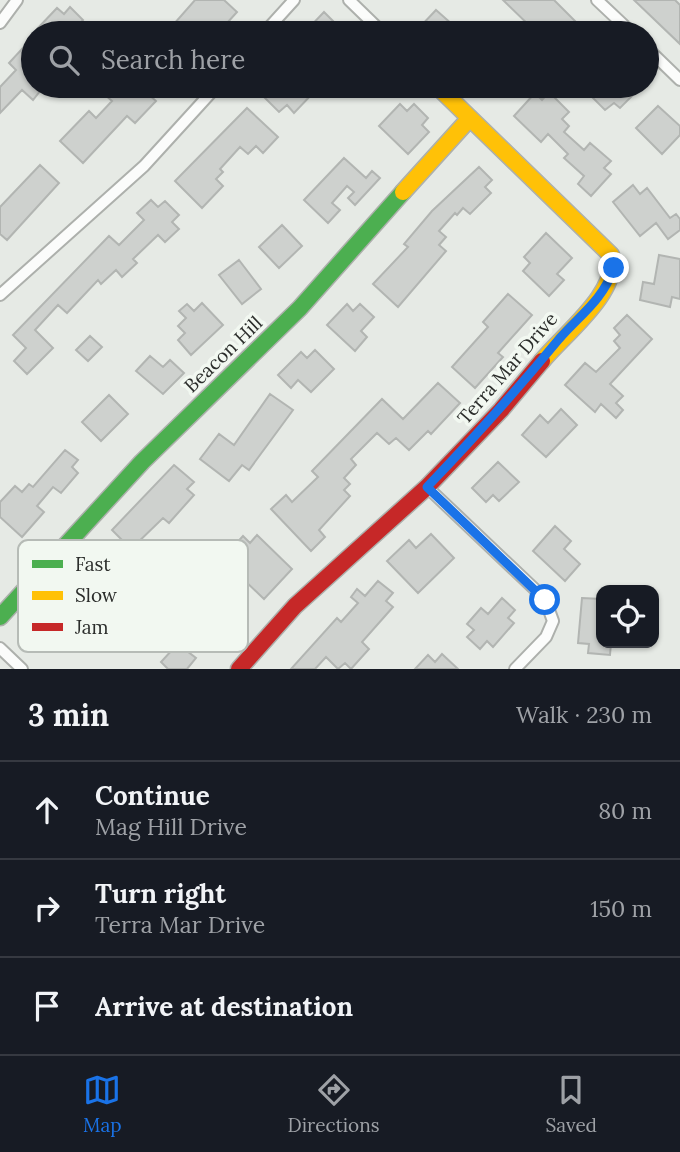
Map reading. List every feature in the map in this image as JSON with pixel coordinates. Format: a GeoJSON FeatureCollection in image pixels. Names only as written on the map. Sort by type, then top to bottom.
{"type":"FeatureCollection","features":[{"type":"Feature","properties":{"kind":"street"},"geometry":{"type":"LineString","coordinates":[[0,23],[17,0]]}},
{"type":"Feature","properties":{"kind":"street"},"geometry":{"type":"LineString","coordinates":[[275,21],[294,0]]}},
{"type":"Feature","properties":{"kind":"street"},"geometry":{"type":"LineString","coordinates":[[349,0],[371,21]]}},
{"type":"Feature","properties":{"kind":"street"},"geometry":{"type":"LineString","coordinates":[[597,0],[619,21]]}},
{"type":"Feature","properties":{"kind":"street"},"geometry":{"type":"LineString","coordinates":[[659,59],[680,79]]}},
{"type":"Feature","properties":{"kind":"street"},"geometry":{"type":"LineString","coordinates":[[0,295],[145,166],[206,98]]}},
{"type":"Feature","properties":{"kind":"street","name":"Terra Mar Drive"},"geometry":{"type":"LineString","coordinates":[[239,669],[295,606],[427,487],[501,410],[562,336],[605,292],[614,268],[611,254],[449,98]]}},
{"type":"Feature","properties":{"kind":"street","name":"Beacon Hill"},"geometry":{"type":"LineString","coordinates":[[71,540],[142,462],[300,308],[470,118]]}},
{"type":"Feature","properties":{"kind":"street"},"geometry":{"type":"LineString","coordinates":[[427,487],[545,600],[553,621],[546,637],[515,669]]}},
{"type":"Feature","properties":{"kind":"street","name":"Beacon Hill"},"geometry":{"type":"LineString","coordinates":[[0,617],[18,597]]}},
{"type":"Feature","properties":{"kind":"street"},"geometry":{"type":"LineString","coordinates":[[0,648],[22,669]]}},
{"type":"Feature","properties":{"kind":"building"},"geometry":{"type":"Polygon","coordinates":[[[195,0],[224,0],[237,12],[229,21],[177,21],[195,0]]]}},
{"type":"Feature","properties":{"kind":"building"},"geometry":{"type":"Polygon","coordinates":[[[503,0],[554,0],[575,21],[525,21],[503,0]]]}},
{"type":"Feature","properties":{"kind":"building"},"geometry":{"type":"Polygon","coordinates":[[[634,0],[675,0],[680,5],[680,44],[659,21],[634,0]]]}},
{"type":"Feature","properties":{"kind":"building"},"geometry":{"type":"Polygon","coordinates":[[[70,7],[83,20],[45,21],[57,8],[64,14],[70,7]]]}},
{"type":"Feature","properties":{"kind":"building"},"geometry":{"type":"Polygon","coordinates":[[[436,10],[448,21],[426,21],[436,10]]]}},
{"type":"Feature","properties":{"kind":"building"},"geometry":{"type":"Polygon","coordinates":[[[324,12],[333,21],[315,21],[324,12]]]}},
{"type":"Feature","properties":{"kind":"building"},"geometry":{"type":"Polygon","coordinates":[[[21,50],[21,91],[0,113],[0,87],[16,70],[9,63],[21,50]]]}},
{"type":"Feature","properties":{"kind":"building"},"geometry":{"type":"Polygon","coordinates":[[[109,98],[153,98],[156,101],[135,123],[127,116],[83,163],[60,141],[89,111],[96,118],[112,101],[109,98]]]}},
{"type":"Feature","properties":{"kind":"building"},"geometry":{"type":"Polygon","coordinates":[[[265,98],[308,98],[294,113],[287,105],[279,112],[265,98]]]}},
{"type":"Feature","properties":{"kind":"building"},"geometry":{"type":"Polygon","coordinates":[[[530,98],[555,98],[569,112],[562,119],[569,126],[564,132],[584,150],[590,143],[611,161],[604,168],[611,174],[591,196],[578,184],[584,176],[564,158],[568,154],[548,134],[541,142],[514,116],[530,98]]]}},
{"type":"Feature","properties":{"kind":"building"},"geometry":{"type":"Polygon","coordinates":[[[593,98],[630,98],[620,108],[614,103],[605,110],[593,98]]]}},
{"type":"Feature","properties":{"kind":"building"},"geometry":{"type":"Polygon","coordinates":[[[400,104],[407,111],[414,104],[428,118],[422,125],[429,132],[408,154],[379,126],[400,104]]]}},
{"type":"Feature","properties":{"kind":"building"},"geometry":{"type":"Polygon","coordinates":[[[658,106],[680,126],[680,135],[662,154],[636,128],[658,106]]]}},
{"type":"Feature","properties":{"kind":"building"},"geometry":{"type":"Polygon","coordinates":[[[247,108],[278,137],[263,153],[256,146],[248,154],[240,147],[220,169],[223,172],[216,179],[223,186],[202,208],[175,181],[247,108]]]}},
{"type":"Feature","properties":{"kind":"building"},"geometry":{"type":"Polygon","coordinates":[[[344,158],[366,178],[372,171],[380,178],[355,205],[348,198],[354,192],[347,186],[332,203],[340,210],[328,223],[304,200],[344,158]]]}},
{"type":"Feature","properties":{"kind":"building"},"geometry":{"type":"Polygon","coordinates":[[[40,165],[59,183],[7,240],[0,234],[0,207],[40,165]]]}},
{"type":"Feature","properties":{"kind":"building"},"geometry":{"type":"Polygon","coordinates":[[[479,167],[492,180],[485,187],[491,193],[470,214],[463,208],[457,215],[455,213],[439,231],[446,237],[439,245],[446,251],[398,307],[373,284],[408,247],[404,244],[432,211],[479,167]]]}},
{"type":"Feature","properties":{"kind":"building"},"geometry":{"type":"Polygon","coordinates":[[[633,185],[640,194],[647,188],[670,218],[676,214],[680,219],[680,230],[668,239],[656,223],[640,236],[613,202],[633,185]]]}},
{"type":"Feature","properties":{"kind":"building"},"geometry":{"type":"Polygon","coordinates":[[[151,200],[158,207],[165,201],[179,215],[172,222],[179,229],[165,242],[158,235],[133,259],[137,263],[122,277],[116,270],[101,284],[98,280],[67,313],[58,305],[35,330],[53,348],[27,374],[14,361],[26,348],[13,335],[109,236],[119,245],[144,220],[137,213],[151,200]]]}},
{"type":"Feature","properties":{"kind":"building"},"geometry":{"type":"Polygon","coordinates":[[[282,225],[302,246],[279,268],[259,247],[282,225]]]}},
{"type":"Feature","properties":{"kind":"building"},"geometry":{"type":"Polygon","coordinates":[[[546,233],[572,258],[557,274],[564,280],[549,296],[523,271],[530,263],[524,257],[546,233]]]}},
{"type":"Feature","properties":{"kind":"building"},"geometry":{"type":"Polygon","coordinates":[[[659,255],[680,259],[680,299],[672,297],[670,307],[640,300],[643,282],[654,284],[659,255]]]}},
{"type":"Feature","properties":{"kind":"building"},"geometry":{"type":"Polygon","coordinates":[[[239,260],[261,289],[242,304],[219,275],[239,260]]]}},
{"type":"Feature","properties":{"kind":"building"},"geometry":{"type":"Polygon","coordinates":[[[508,294],[532,315],[498,353],[503,357],[475,388],[452,367],[488,327],[483,322],[508,294]]]}},
{"type":"Feature","properties":{"kind":"building"},"geometry":{"type":"Polygon","coordinates":[[[202,303],[223,325],[191,355],[178,340],[185,333],[178,326],[186,318],[179,311],[187,304],[194,311],[202,303]]]}},
{"type":"Feature","properties":{"kind":"building"},"geometry":{"type":"Polygon","coordinates":[[[347,304],[353,311],[360,304],[374,317],[361,331],[367,337],[355,351],[327,325],[347,304]]]}},
{"type":"Feature","properties":{"kind":"building"},"geometry":{"type":"Polygon","coordinates":[[[627,315],[652,339],[610,384],[623,396],[616,403],[623,410],[616,418],[601,404],[595,412],[565,385],[585,363],[596,372],[620,348],[614,341],[620,335],[614,328],[627,315]]]}},
{"type":"Feature","properties":{"kind":"building"},"geometry":{"type":"Polygon","coordinates":[[[90,336],[102,347],[88,361],[76,350],[90,336]]]}},
{"type":"Feature","properties":{"kind":"building"},"geometry":{"type":"Polygon","coordinates":[[[315,350],[334,369],[311,392],[298,380],[291,388],[278,375],[301,352],[307,358],[315,350]]]}},
{"type":"Feature","properties":{"kind":"building"},"geometry":{"type":"Polygon","coordinates":[[[150,356],[163,367],[170,360],[184,373],[163,394],[136,371],[150,356]]]}},
{"type":"Feature","properties":{"kind":"building"},"geometry":{"type":"Polygon","coordinates":[[[438,383],[460,403],[431,434],[428,431],[409,450],[396,438],[389,444],[377,433],[351,459],[356,465],[344,478],[350,484],[344,490],[350,496],[319,530],[325,537],[311,551],[271,509],[286,495],[292,502],[318,477],[312,471],[382,399],[403,419],[438,383]]]}},
{"type":"Feature","properties":{"kind":"building"},"geometry":{"type":"Polygon","coordinates":[[[270,394],[293,410],[249,470],[242,465],[229,481],[200,459],[219,434],[234,445],[270,394]]]}},
{"type":"Feature","properties":{"kind":"building"},"geometry":{"type":"Polygon","coordinates":[[[109,395],[128,414],[101,441],[82,422],[109,395]]]}},
{"type":"Feature","properties":{"kind":"building"},"geometry":{"type":"Polygon","coordinates":[[[561,409],[577,425],[546,457],[522,435],[540,415],[548,423],[561,409]]]}},
{"type":"Feature","properties":{"kind":"building"},"geometry":{"type":"Polygon","coordinates":[[[65,450],[78,460],[72,467],[78,473],[61,493],[53,487],[37,506],[44,512],[22,537],[0,517],[0,502],[15,486],[22,492],[29,484],[33,487],[65,450]]]}},
{"type":"Feature","properties":{"kind":"building"},"geometry":{"type":"Polygon","coordinates":[[[498,462],[519,482],[499,501],[493,495],[486,502],[472,488],[498,462]]]}},
{"type":"Feature","properties":{"kind":"building"},"geometry":{"type":"Polygon","coordinates":[[[174,465],[194,482],[187,489],[194,495],[169,523],[163,518],[140,540],[122,540],[112,530],[174,465]]]}},
{"type":"Feature","properties":{"kind":"building"},"geometry":{"type":"Polygon","coordinates":[[[555,526],[571,541],[564,549],[580,564],[565,581],[533,551],[555,526]]]}},
{"type":"Feature","properties":{"kind":"building"},"geometry":{"type":"Polygon","coordinates":[[[431,534],[454,558],[418,593],[387,561],[409,540],[416,548],[431,534]]]}},
{"type":"Feature","properties":{"kind":"building"},"geometry":{"type":"Polygon","coordinates":[[[257,535],[292,569],[264,599],[248,584],[248,541],[250,543],[257,535]]]}},
{"type":"Feature","properties":{"kind":"building"},"geometry":{"type":"Polygon","coordinates":[[[378,581],[393,593],[386,601],[393,607],[362,642],[369,649],[351,669],[345,663],[338,669],[326,657],[315,669],[291,669],[337,618],[341,622],[358,603],[351,597],[357,589],[365,596],[378,581]]]}},
{"type":"Feature","properties":{"kind":"building"},"geometry":{"type":"Polygon","coordinates":[[[502,598],[515,610],[508,618],[514,623],[493,647],[487,641],[480,649],[467,637],[474,630],[467,624],[481,608],[488,614],[502,598]]]}},
{"type":"Feature","properties":{"kind":"building"},"geometry":{"type":"Polygon","coordinates":[[[582,598],[596,599],[596,648],[611,648],[610,655],[588,653],[589,644],[578,643],[582,598]]]}},
{"type":"Feature","properties":{"kind":"building"},"geometry":{"type":"Polygon","coordinates":[[[170,652],[188,652],[196,658],[187,669],[168,669],[161,662],[170,652]]]}},
{"type":"Feature","properties":{"kind":"building"},"geometry":{"type":"Polygon","coordinates":[[[442,654],[458,669],[415,669],[428,655],[435,662],[442,654]]]}},
{"type":"Feature","properties":{"kind":"traffic: fast"},"geometry":{"type":"LineString","coordinates":[[71,540],[142,462],[300,308],[403,192]]}},
{"type":"Feature","properties":{"kind":"traffic: fast"},"geometry":{"type":"LineString","coordinates":[[0,617],[18,597]]}},
{"type":"Feature","properties":{"kind":"traffic: slow"},"geometry":{"type":"LineString","coordinates":[[449,98],[611,255],[612,269],[599,297],[542,361]]}},
{"type":"Feature","properties":{"kind":"traffic: slow"},"geometry":{"type":"LineString","coordinates":[[403,192],[470,118]]}},
{"type":"Feature","properties":{"kind":"traffic: jam"},"geometry":{"type":"LineString","coordinates":[[239,669],[295,606],[427,487],[501,410],[542,361]]}},
{"type":"Feature","properties":{"kind":"route"},"geometry":{"type":"LineString","coordinates":[[545,600],[427,487],[501,410],[562,336],[605,292],[614,268]]}}]}
